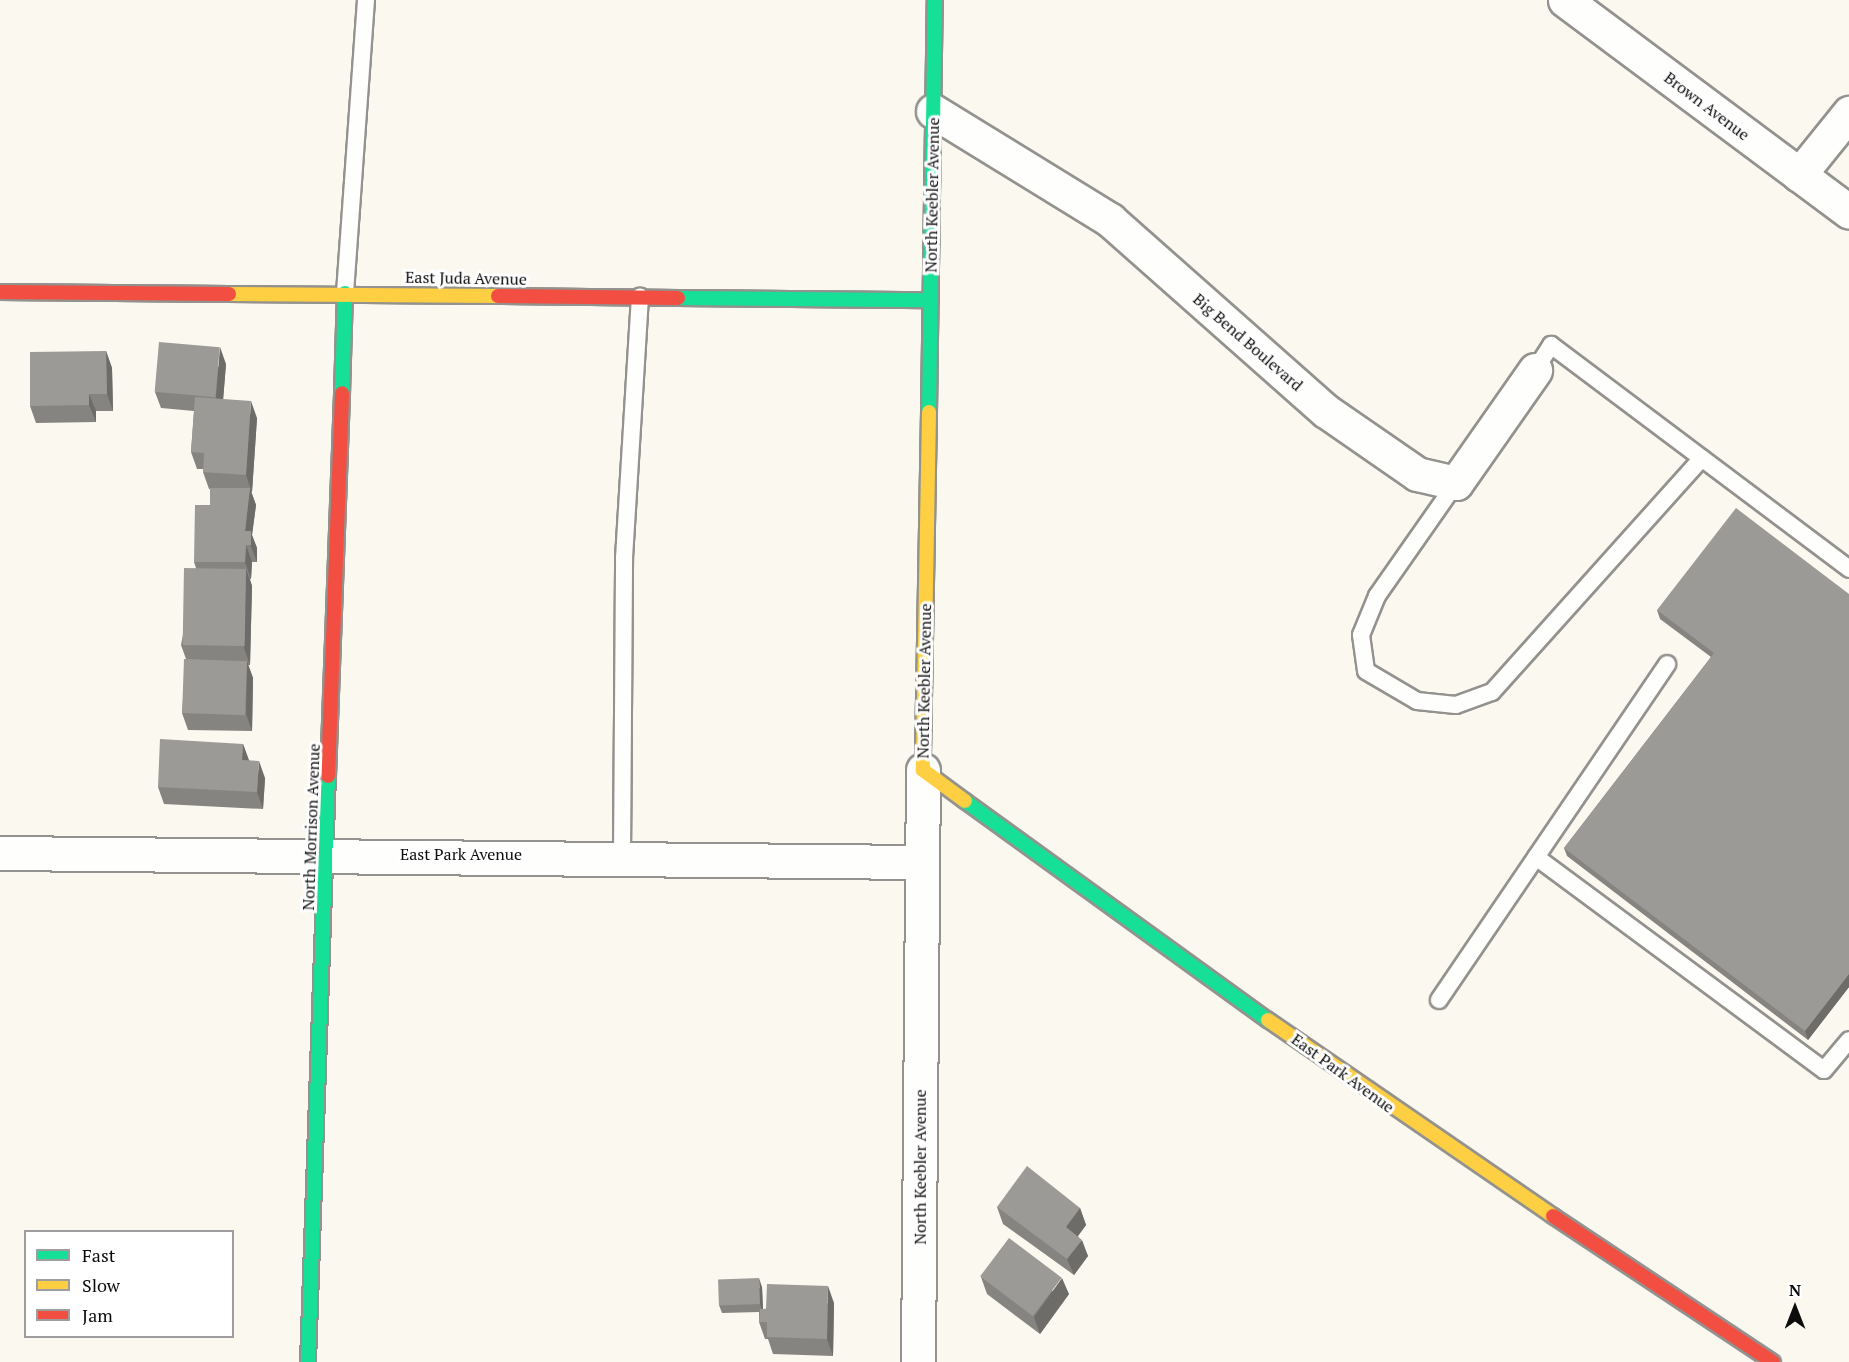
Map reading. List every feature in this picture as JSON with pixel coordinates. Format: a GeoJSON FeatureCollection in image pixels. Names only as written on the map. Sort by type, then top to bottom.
{"type":"FeatureCollection","features":[{"type":"Feature","properties":{"kind":"street","name":"North Keebler Avenue"},"geometry":{"type":"LineString","coordinates":[[918,1362],[923,770],[935,0]]}},
{"type":"Feature","properties":{"kind":"street","name":"Brown Avenue"},"geometry":{"type":"LineString","coordinates":[[1566,0],[1849,213]]}},
{"type":"Feature","properties":{"kind":"street","name":"Big Bend Boulevard"},"geometry":{"type":"LineString","coordinates":[[933,111],[1110,220],[1326,411],[1417,474],[1456,483]]}},
{"type":"Feature","properties":{"kind":"street"},"geometry":{"type":"LineString","coordinates":[[1799,175],[1849,113]]}},
{"type":"Feature","properties":{"kind":"street","name":"East Juda Avenue"},"geometry":{"type":"LineString","coordinates":[[0,292],[345,293],[931,300]]}},
{"type":"Feature","properties":{"kind":"street","name":"North Morrison Avenue"},"geometry":{"type":"LineString","coordinates":[[308,1362],[345,293]]}},
{"type":"Feature","properties":{"kind":"street"},"geometry":{"type":"LineString","coordinates":[[1456,483],[1535,370]]}},
{"type":"Feature","properties":{"kind":"street","name":"East Park Avenue"},"geometry":{"type":"LineString","coordinates":[[923,770],[1371,1095],[1773,1362]]}},
{"type":"Feature","properties":{"kind":"street","name":"East Park Avenue"},"geometry":{"type":"LineString","coordinates":[[0,853],[622,856],[922,862]]}},
{"type":"Feature","properties":{"kind":"lane"},"geometry":{"type":"LineString","coordinates":[[345,293],[366,0]]}},
{"type":"Feature","properties":{"kind":"lane"},"geometry":{"type":"LineString","coordinates":[[622,856],[624,558],[640,296]]}},
{"type":"Feature","properties":{"kind":"lane"},"geometry":{"type":"LineString","coordinates":[[1535,370],[1551,345],[1849,569]]}},
{"type":"Feature","properties":{"kind":"lane"},"geometry":{"type":"LineString","coordinates":[[1456,483],[1377,596],[1360,635],[1366,671],[1417,701],[1456,705],[1492,692],[1702,458]]}},
{"type":"Feature","properties":{"kind":"lane"},"geometry":{"type":"LineString","coordinates":[[1439,1000],[1667,664]]}},
{"type":"Feature","properties":{"kind":"lane"},"geometry":{"type":"LineString","coordinates":[[1536,858],[1824,1070],[1849,1040]]}},
{"type":"Feature","properties":{"kind":"building"},"geometry":{"type":"Polygon","coordinates":[[[159,342],[220,347],[215,397],[155,392],[159,342]]]}},
{"type":"Feature","properties":{"kind":"building"},"geometry":{"type":"Polygon","coordinates":[[[106,351],[107,394],[89,394],[89,405],[30,406],[30,352],[106,351]]]}},
{"type":"Feature","properties":{"kind":"building"},"geometry":{"type":"Polygon","coordinates":[[[195,397],[251,401],[246,475],[203,472],[204,453],[191,452],[195,397]]]}},
{"type":"Feature","properties":{"kind":"building"},"geometry":{"type":"Polygon","coordinates":[[[210,488],[250,488],[245,531],[251,531],[251,545],[246,545],[245,562],[194,562],[195,505],[210,505],[210,488]]]}},
{"type":"Feature","properties":{"kind":"building"},"geometry":{"type":"Polygon","coordinates":[[[1736,508],[1849,594],[1849,974],[1805,1031],[1564,848],[1714,653],[1657,610],[1736,508]]]}},
{"type":"Feature","properties":{"kind":"building"},"geometry":{"type":"Polygon","coordinates":[[[184,568],[246,569],[245,646],[183,645],[184,568]]]}},
{"type":"Feature","properties":{"kind":"building"},"geometry":{"type":"Polygon","coordinates":[[[184,659],[247,661],[245,715],[182,713],[184,659]]]}},
{"type":"Feature","properties":{"kind":"building"},"geometry":{"type":"Polygon","coordinates":[[[160,739],[243,744],[242,760],[259,761],[257,792],[158,787],[160,739]]]}},
{"type":"Feature","properties":{"kind":"building"},"geometry":{"type":"Polygon","coordinates":[[[1027,1166],[1080,1208],[1066,1227],[1082,1240],[1067,1259],[997,1207],[1027,1166]]]}},
{"type":"Feature","properties":{"kind":"building"},"geometry":{"type":"Polygon","coordinates":[[[1009,1238],[1062,1278],[1033,1316],[980,1276],[1009,1238]]]}},
{"type":"Feature","properties":{"kind":"building"},"geometry":{"type":"Polygon","coordinates":[[[759,1278],[760,1304],[719,1305],[718,1279],[759,1278]]]}},
{"type":"Feature","properties":{"kind":"building"},"geometry":{"type":"Polygon","coordinates":[[[767,1284],[828,1286],[827,1339],[767,1337],[767,1322],[759,1322],[760,1309],[766,1309],[767,1284]]]}},
{"type":"Feature","properties":{"kind":"traffic: fast"},"geometry":{"type":"LineString","coordinates":[[929,412],[935,0]]}},
{"type":"Feature","properties":{"kind":"traffic: fast"},"geometry":{"type":"LineString","coordinates":[[342,393],[345,293]]}},
{"type":"Feature","properties":{"kind":"traffic: fast"},"geometry":{"type":"LineString","coordinates":[[678,298],[931,300]]}},
{"type":"Feature","properties":{"kind":"traffic: fast"},"geometry":{"type":"LineString","coordinates":[[308,1362],[328,776]]}},
{"type":"Feature","properties":{"kind":"traffic: fast"},"geometry":{"type":"LineString","coordinates":[[965,801],[1268,1020]]}},
{"type":"Feature","properties":{"kind":"traffic: slow"},"geometry":{"type":"LineString","coordinates":[[229,294],[498,296]]}},
{"type":"Feature","properties":{"kind":"traffic: slow"},"geometry":{"type":"LineString","coordinates":[[929,412],[923,770],[965,801]]}},
{"type":"Feature","properties":{"kind":"traffic: slow"},"geometry":{"type":"LineString","coordinates":[[1268,1020],[1553,1216]]}},
{"type":"Feature","properties":{"kind":"traffic: jam"},"geometry":{"type":"LineString","coordinates":[[0,292],[229,294]]}},
{"type":"Feature","properties":{"kind":"traffic: jam"},"geometry":{"type":"LineString","coordinates":[[498,296],[678,298]]}},
{"type":"Feature","properties":{"kind":"traffic: jam"},"geometry":{"type":"LineString","coordinates":[[328,776],[342,393]]}},
{"type":"Feature","properties":{"kind":"traffic: jam"},"geometry":{"type":"LineString","coordinates":[[1553,1216],[1773,1362]]}}]}
